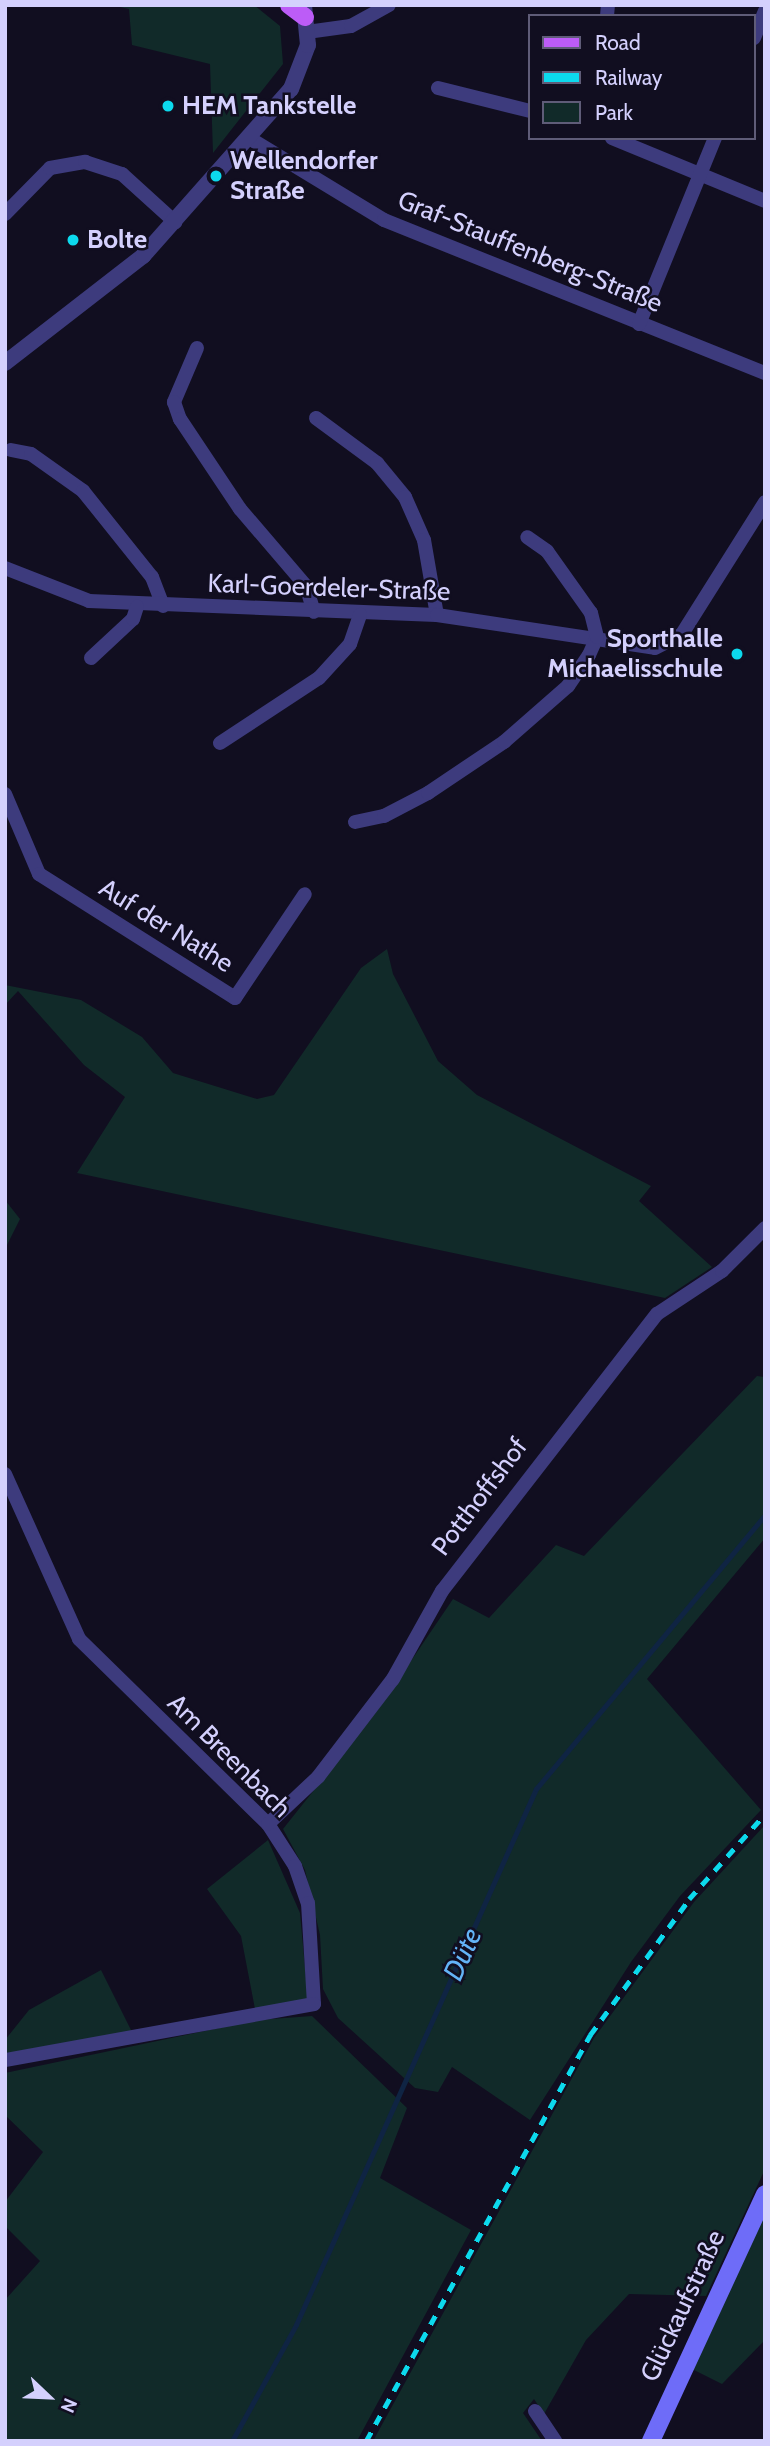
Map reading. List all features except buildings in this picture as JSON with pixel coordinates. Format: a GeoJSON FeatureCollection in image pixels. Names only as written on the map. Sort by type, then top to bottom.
{"type":"FeatureCollection","features":[{"type":"Feature","properties":{"kind":"main road"},"geometry":{"type":"LineString","coordinates":[[289,5],[306,18]]}},
{"type":"Feature","properties":{"kind":"main road","name":"Glückaufstraße"},"geometry":{"type":"LineString","coordinates":[[650,2441],[765,2194]]}},
{"type":"Feature","properties":{"kind":"street"},"geometry":{"type":"LineString","coordinates":[[5,363],[108,286],[175,222],[249,138],[299,75],[306,18],[351,26],[389,5]]}},
{"type":"Feature","properties":{"kind":"street"},"geometry":{"type":"LineString","coordinates":[[754,5],[765,10],[756,33]]}},
{"type":"Feature","properties":{"kind":"street"},"geometry":{"type":"LineString","coordinates":[[438,88],[528,110]]}},
{"type":"Feature","properties":{"kind":"street","name":"Graf-Stauffenberg-Straße"},"geometry":{"type":"LineString","coordinates":[[249,138],[384,220],[765,373]]}},
{"type":"Feature","properties":{"kind":"street"},"geometry":{"type":"LineString","coordinates":[[617,140],[702,172],[765,201]]}},
{"type":"Feature","properties":{"kind":"street"},"geometry":{"type":"LineString","coordinates":[[639,324],[714,140]]}},
{"type":"Feature","properties":{"kind":"street"},"geometry":{"type":"LineString","coordinates":[[5,214],[50,168],[85,163],[122,174],[175,222]]}},
{"type":"Feature","properties":{"kind":"street"},"geometry":{"type":"LineString","coordinates":[[197,348],[174,402],[180,419],[240,509],[306,586],[314,612]]}},
{"type":"Feature","properties":{"kind":"street"},"geometry":{"type":"LineString","coordinates":[[316,418],[376,463],[405,497],[424,540],[437,615]]}},
{"type":"Feature","properties":{"kind":"street"},"geometry":{"type":"LineString","coordinates":[[11,450],[31,454],[83,491],[152,577],[163,606]]}},
{"type":"Feature","properties":{"kind":"street","name":"Karl-Goerdeler-Straße"},"geometry":{"type":"LineString","coordinates":[[5,568],[89,601],[137,607],[437,615],[597,637],[655,648],[682,634],[765,502]]}},
{"type":"Feature","properties":{"kind":"street"},"geometry":{"type":"LineString","coordinates":[[355,822],[384,816],[428,793],[504,742],[568,686],[597,637],[569,578],[527,537]]}},
{"type":"Feature","properties":{"kind":"street"},"geometry":{"type":"LineString","coordinates":[[91,658],[137,607]]}},
{"type":"Feature","properties":{"kind":"street"},"geometry":{"type":"LineString","coordinates":[[220,743],[319,678],[350,644],[360,615]]}},
{"type":"Feature","properties":{"kind":"street","name":"Auf der Nathe"},"geometry":{"type":"LineString","coordinates":[[5,794],[39,874],[234,998],[305,894]]}},
{"type":"Feature","properties":{"kind":"street","name":"Potthoffshof"},"geometry":{"type":"LineString","coordinates":[[268,1824],[335,1755],[393,1679],[450,1580],[657,1314],[722,1271],[765,1228]]}},
{"type":"Feature","properties":{"kind":"street","name":"Am Breenbach"},"geometry":{"type":"LineString","coordinates":[[5,1474],[79,1639],[268,1824],[295,1866],[308,1903],[314,2004],[5,2060]]}},
{"type":"Feature","properties":{"kind":"street"},"geometry":{"type":"LineString","coordinates":[[536,2411],[555,2441]]}},
{"type":"Feature","properties":{"kind":"green space"},"geometry":{"type":"Polygon","coordinates":[[[111,5],[254,5],[280,26],[283,64],[213,153],[210,64],[132,45],[129,9],[111,5]]]}},
{"type":"Feature","properties":{"kind":"green space"},"geometry":{"type":"Polygon","coordinates":[[[387,949],[393,974],[438,1061],[477,1095],[651,1186],[639,1201],[712,1267],[665,1298],[77,1173],[125,1097],[84,1065],[18,991],[5,1005],[5,985],[81,1000],[142,1037],[173,1073],[257,1099],[274,1095],[361,968],[387,949]]]}},
{"type":"Feature","properties":{"kind":"green space"},"geometry":{"type":"Polygon","coordinates":[[[5,1200],[20,1219],[5,1249],[5,1200]]]}},
{"type":"Feature","properties":{"kind":"green space"},"geometry":{"type":"Polygon","coordinates":[[[757,1376],[765,1377],[765,1538],[647,1679],[761,1810],[680,1896],[631,1962],[530,2120],[452,2067],[438,2092],[415,2088],[338,2018],[323,1989],[320,1935],[305,1870],[283,1829],[377,1711],[453,1599],[489,1618],[556,1545],[584,1556],[757,1376]]]}},
{"type":"Feature","properties":{"kind":"green space"},"geometry":{"type":"Polygon","coordinates":[[[765,1825],[765,2169],[706,2296],[629,2294],[586,2340],[544,2414],[534,2399],[523,2413],[542,2441],[373,2441],[594,2038],[694,1902],[765,1825]]]}},
{"type":"Feature","properties":{"kind":"green space"},"geometry":{"type":"Polygon","coordinates":[[[268,1840],[300,1913],[308,2001],[255,2009],[241,1936],[207,1889],[268,1840]]]}},
{"type":"Feature","properties":{"kind":"green space"},"geometry":{"type":"Polygon","coordinates":[[[101,1970],[132,2032],[5,2055],[5,2040],[29,2010],[101,1970]]]}},
{"type":"Feature","properties":{"kind":"green space"},"geometry":{"type":"Polygon","coordinates":[[[312,2016],[407,2108],[380,2178],[471,2230],[357,2441],[5,2441],[5,2300],[40,2261],[5,2226],[5,2202],[43,2152],[5,2115],[5,2073],[257,2020],[312,2016]]]}},
{"type":"Feature","properties":{"kind":"green space"},"geometry":{"type":"Polygon","coordinates":[[[765,2207],[765,2340],[722,2384],[684,2365],[765,2207]]]}},
{"type":"Feature","properties":{"kind":"waterway","name":"Düte"},"geometry":{"type":"LineString","coordinates":[[232,2441],[296,2325],[536,1789],[765,1515]]}},
{"type":"Feature","properties":{"kind":"railway"},"geometry":{"type":"LineString","coordinates":[[366,2441],[590,2035],[689,1899],[765,1814]]}},
{"type":"Feature","properties":{"kind":"place","name":"HEM Tankstelle"},"geometry":{"type":"Point","coordinates":[168,106]}},
{"type":"Feature","properties":{"kind":"place","name":"Wellendorfer Straße"},"geometry":{"type":"Point","coordinates":[216,176]}},
{"type":"Feature","properties":{"kind":"place","name":"Bolte"},"geometry":{"type":"Point","coordinates":[73,240]}},
{"type":"Feature","properties":{"kind":"place","name":"Sporthalle Michaelisschule"},"geometry":{"type":"Point","coordinates":[737,654]}}]}
